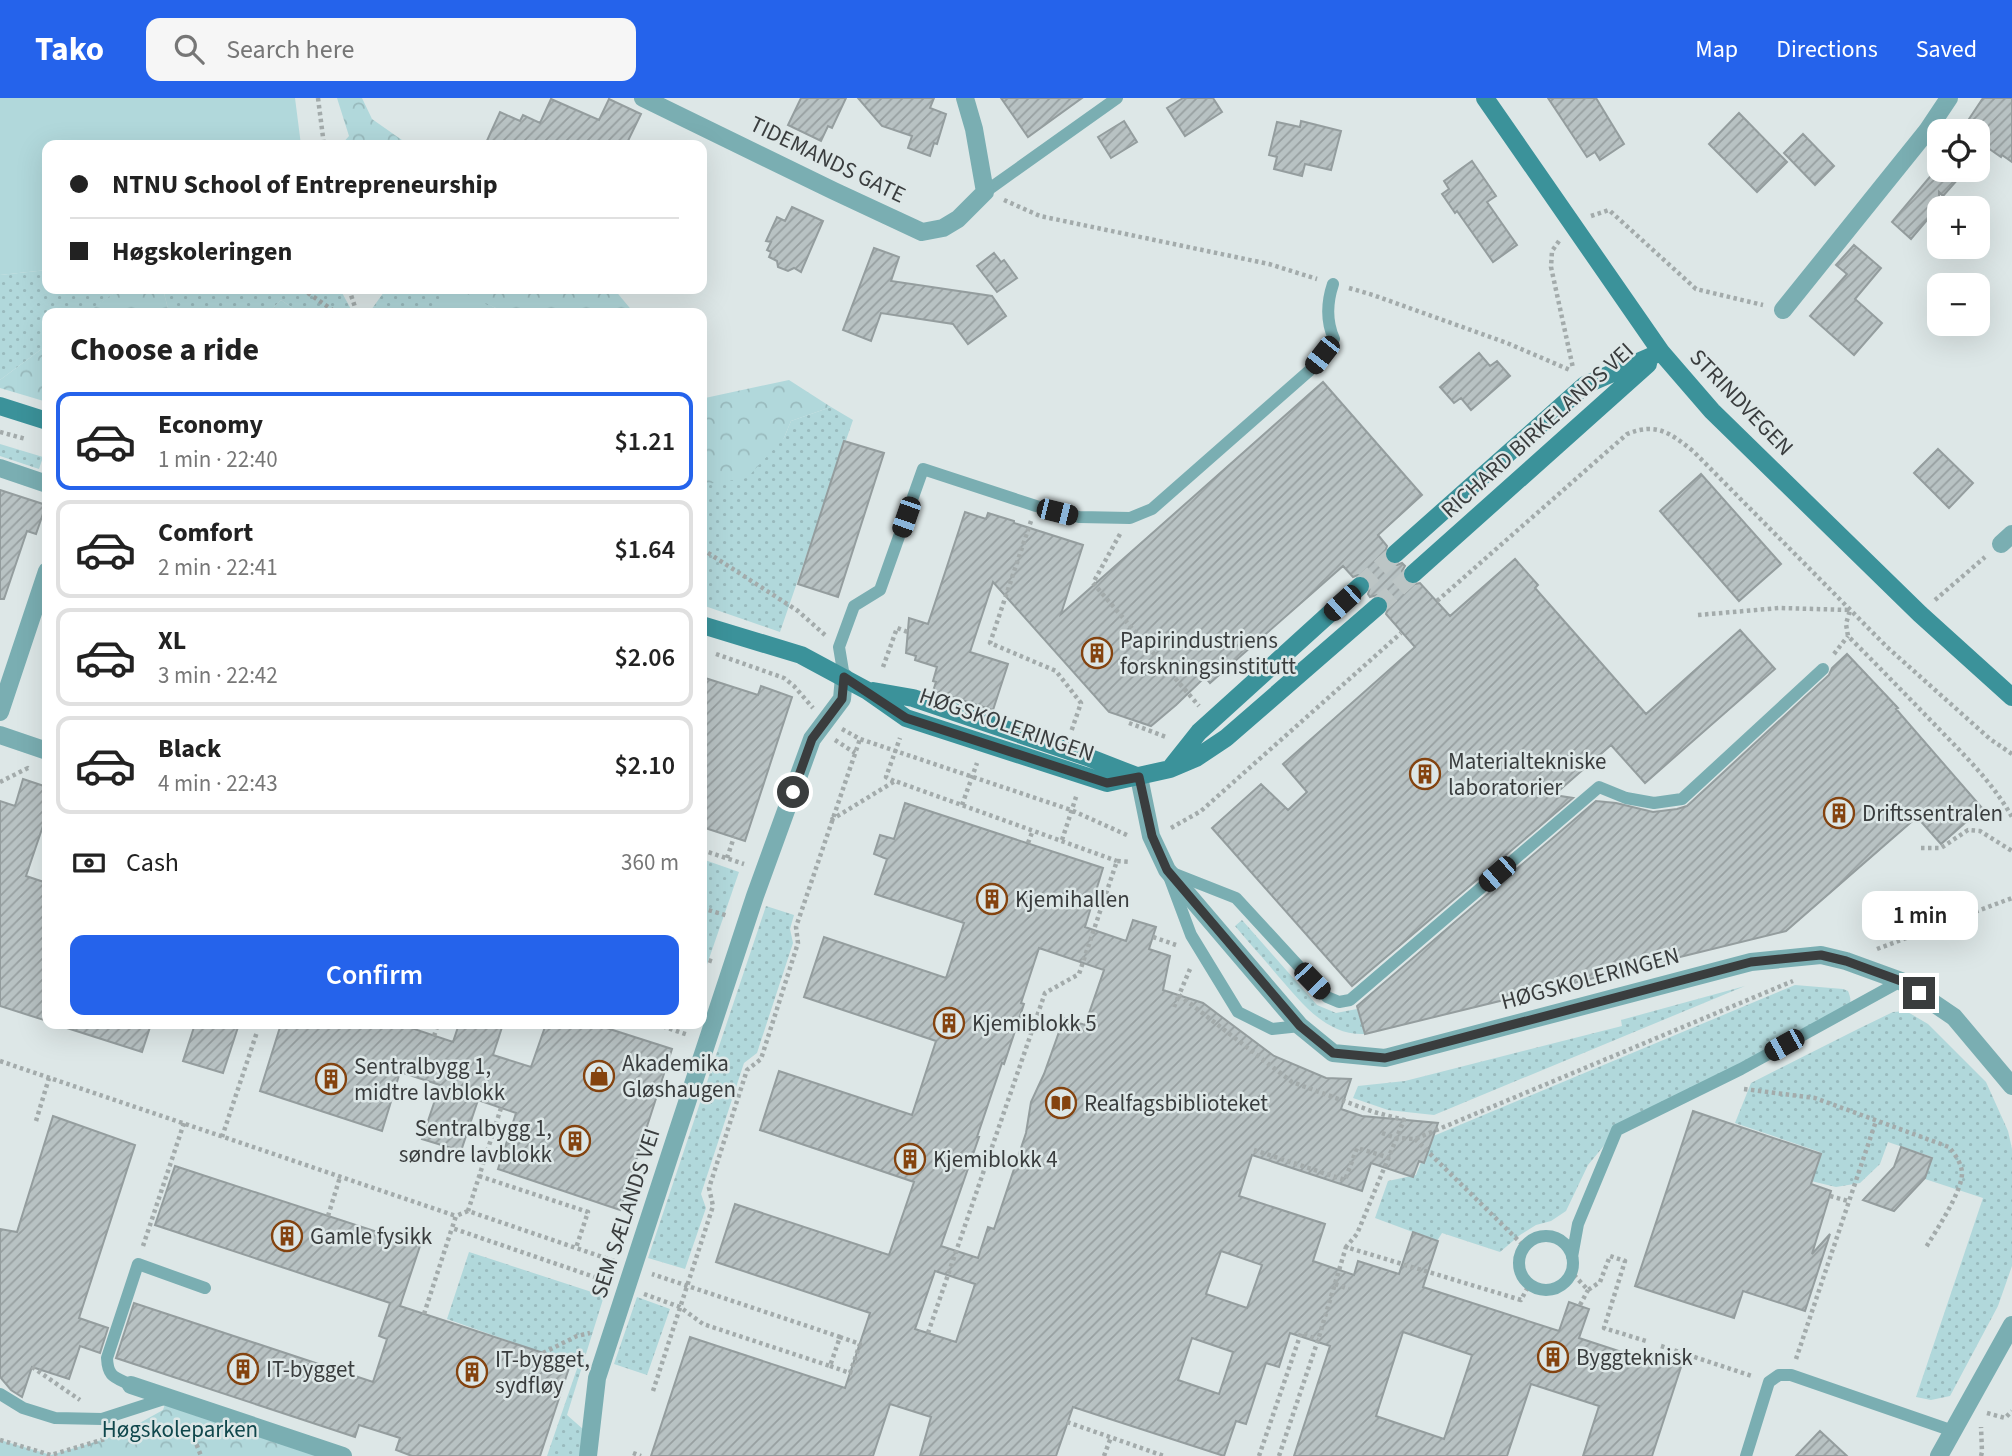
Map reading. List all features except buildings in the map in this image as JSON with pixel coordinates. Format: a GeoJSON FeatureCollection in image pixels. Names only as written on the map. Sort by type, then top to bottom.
{"type":"FeatureCollection","features":[{"type":"Feature","properties":{"kind":"street","name":"TIDEMANDS GATE"},"geometry":{"type":"LineString","coordinates":[[643,98],[922,232],[943,228],[958,219],[985,192]]}},
{"type":"Feature","properties":{"kind":"street"},"geometry":{"type":"LineString","coordinates":[[965,98],[974,129],[985,192]]}},
{"type":"Feature","properties":{"kind":"street","name":"STRINDVEGEN"},"geometry":{"type":"LineString","coordinates":[[1485,98],[1661,352],[1712,411],[1920,614],[2012,697]]}},
{"type":"Feature","properties":{"kind":"street"},"geometry":{"type":"LineString","coordinates":[[1783,310],[1927,131],[1949,98]]}},
{"type":"Feature","properties":{"kind":"street","name":"RICHARD BIRKELANDS VEI"},"geometry":{"type":"LineString","coordinates":[[1413,574],[1661,352]]}},
{"type":"Feature","properties":{"kind":"street","name":"RICHARD BIRKELANDS VEI"},"geometry":{"type":"LineString","coordinates":[[1395,554],[1585,385],[1661,352]]}},
{"type":"Feature","properties":{"kind":"street"},"geometry":{"type":"LineString","coordinates":[[0,406],[42,419]]}},
{"type":"Feature","properties":{"kind":"street"},"geometry":{"type":"LineString","coordinates":[[0,468],[42,482]]}},
{"type":"Feature","properties":{"kind":"street"},"geometry":{"type":"LineString","coordinates":[[0,712],[42,586]]}},
{"type":"Feature","properties":{"kind":"street"},"geometry":{"type":"LineString","coordinates":[[1170,769],[1199,732],[1360,586]]}},
{"type":"Feature","properties":{"kind":"street"},"geometry":{"type":"LineString","coordinates":[[1139,777],[1170,769],[1196,758],[1226,738],[1378,606]]}},
{"type":"Feature","properties":{"kind":"street","name":"HØGSKOLERINGEN"},"geometry":{"type":"LineString","coordinates":[[707,627],[801,655],[866,690],[906,718],[1107,783],[1139,777],[1152,836],[1167,870],[1300,1026],[1333,1053],[1385,1058],[1751,962],[1821,955],[1901,981],[1954,1017],[2012,1086]]}},
{"type":"Feature","properties":{"kind":"street","name":"SEM SÆLANDS VEI"},"geometry":{"type":"LineString","coordinates":[[588,1456],[597,1378],[707,1041],[764,870],[812,739],[842,699],[844,677]]}},
{"type":"Feature","properties":{"kind":"street"},"geometry":{"type":"LineString","coordinates":[[0,735],[42,749]]}},
{"type":"Feature","properties":{"kind":"street"},"geometry":{"type":"LineString","coordinates":[[1939,1456],[2012,1325]]}},
{"type":"Feature","properties":{"kind":"street"},"geometry":{"type":"LineString","coordinates":[[131,1385],[343,1456]]}},
{"type":"Feature","properties":{"kind":"lane","name":"TIDEMANDS GATE"},"geometry":{"type":"LineString","coordinates":[[985,192],[1117,98]]}},
{"type":"Feature","properties":{"kind":"lane"},"geometry":{"type":"LineString","coordinates":[[844,677],[839,647],[853,606],[880,590],[923,469],[1036,506],[1079,517],[1130,518],[1152,509],[1309,371],[1334,339],[1329,328],[1329,298],[1333,284]]}},
{"type":"Feature","properties":{"kind":"lane"},"geometry":{"type":"LineString","coordinates":[[1167,870],[1236,898],[1327,997],[1339,1002],[1350,1000],[1599,787],[1626,798],[1654,803],[1682,799],[1823,669]]}},
{"type":"Feature","properties":{"kind":"lane","name":"HØGSKOLERINGEN"},"geometry":{"type":"LineString","coordinates":[[1167,870],[1191,935],[1238,1012],[1272,1029],[1300,1026]]}},
{"type":"Feature","properties":{"kind":"lane"},"geometry":{"type":"LineString","coordinates":[[1572,1258],[1563,1243],[1547,1237],[1531,1241],[1525,1247],[1519,1263],[1529,1285],[1545,1290],[1562,1285],[1571,1271],[1578,1224],[1617,1130],[1741,1069],[1901,981]]}},
{"type":"Feature","properties":{"kind":"lane"},"geometry":{"type":"LineString","coordinates":[[131,1385],[111,1375],[107,1369],[107,1358],[138,1264],[205,1288]]}},
{"type":"Feature","properties":{"kind":"lane"},"geometry":{"type":"LineString","coordinates":[[1746,1456],[1769,1382],[1779,1375],[1791,1375],[1953,1431]]}},
{"type":"Feature","properties":{"kind":"lane"},"geometry":{"type":"LineString","coordinates":[[0,1394],[23,1408],[55,1418],[102,1419],[167,1398]]}},
{"type":"Feature","properties":{"kind":"path"},"geometry":{"type":"LineString","coordinates":[[318,98],[323,140]]}},
{"type":"Feature","properties":{"kind":"path"},"geometry":{"type":"LineString","coordinates":[[985,192],[1040,216],[1269,264],[1373,295],[1507,343],[1574,372],[1551,267],[1552,251],[1562,238]]}},
{"type":"Feature","properties":{"kind":"path"},"geometry":{"type":"LineString","coordinates":[[1591,216],[1609,210],[1696,289],[1783,310]]}},
{"type":"Feature","properties":{"kind":"path"},"geometry":{"type":"LineString","coordinates":[[309,294],[330,308]]}},
{"type":"Feature","properties":{"kind":"path"},"geometry":{"type":"LineString","coordinates":[[1437,601],[1627,434],[1642,428],[1661,430],[1693,451],[1887,647],[1990,739],[2012,754]]}},
{"type":"Feature","properties":{"kind":"path"},"geometry":{"type":"LineString","coordinates":[[1130,518],[1093,583],[1202,709]]}},
{"type":"Feature","properties":{"kind":"path"},"geometry":{"type":"LineString","coordinates":[[1935,600],[2007,539]]}},
{"type":"Feature","properties":{"kind":"path"},"geometry":{"type":"LineString","coordinates":[[1023,542],[990,642],[1056,671],[1081,703],[1068,740]]}},
{"type":"Feature","properties":{"kind":"path"},"geometry":{"type":"LineString","coordinates":[[707,552],[798,611],[839,647]]}},
{"type":"Feature","properties":{"kind":"path"},"geometry":{"type":"LineString","coordinates":[[1698,615],[1779,608],[1850,610]]}},
{"type":"Feature","properties":{"kind":"path"},"geometry":{"type":"LineString","coordinates":[[1850,610],[1846,624],[1847,636],[1975,766],[1990,783],[2012,817]]}},
{"type":"Feature","properties":{"kind":"path"},"geometry":{"type":"LineString","coordinates":[[883,667],[897,628],[908,632]]}},
{"type":"Feature","properties":{"kind":"path"},"geometry":{"type":"LineString","coordinates":[[1176,826],[1201,811],[1401,633]]}},
{"type":"Feature","properties":{"kind":"path"},"geometry":{"type":"LineString","coordinates":[[714,653],[784,678],[813,708]]}},
{"type":"Feature","properties":{"kind":"path"},"geometry":{"type":"LineString","coordinates":[[1129,723],[1166,737]]}},
{"type":"Feature","properties":{"kind":"path"},"geometry":{"type":"LineString","coordinates":[[836,726],[860,739],[1071,810],[1132,838]]}},
{"type":"Feature","properties":{"kind":"path"},"geometry":{"type":"LineString","coordinates":[[831,738],[855,753]]}},
{"type":"Feature","properties":{"kind":"path"},"geometry":{"type":"LineString","coordinates":[[653,1391],[713,1206],[709,1188],[747,1070],[761,1059],[798,943],[796,927],[860,739]]}},
{"type":"Feature","properties":{"kind":"path"},"geometry":{"type":"LineString","coordinates":[[895,751],[886,778],[1117,860],[1130,862]]}},
{"type":"Feature","properties":{"kind":"path"},"geometry":{"type":"LineString","coordinates":[[961,805],[980,755]]}},
{"type":"Feature","properties":{"kind":"path"},"geometry":{"type":"LineString","coordinates":[[0,782],[28,768],[37,772]]}},
{"type":"Feature","properties":{"kind":"path"},"geometry":{"type":"LineString","coordinates":[[830,821],[895,781]]}},
{"type":"Feature","properties":{"kind":"path"},"geometry":{"type":"LineString","coordinates":[[1062,840],[1079,788]]}},
{"type":"Feature","properties":{"kind":"path"},"geometry":{"type":"LineString","coordinates":[[1028,844],[1033,830]]}},
{"type":"Feature","properties":{"kind":"path"},"geometry":{"type":"LineString","coordinates":[[1921,848],[1941,848],[1968,830],[1980,831],[2012,851]]}},
{"type":"Feature","properties":{"kind":"path"},"geometry":{"type":"LineString","coordinates":[[727,858],[734,837]]}},
{"type":"Feature","properties":{"kind":"path"},"geometry":{"type":"LineString","coordinates":[[707,852],[764,870]]}},
{"type":"Feature","properties":{"kind":"path"},"geometry":{"type":"LineString","coordinates":[[928,1333],[1045,993],[1079,974],[1117,860]]}},
{"type":"Feature","properties":{"kind":"path"},"geometry":{"type":"LineString","coordinates":[[1870,951],[2012,898]]}},
{"type":"Feature","properties":{"kind":"path"},"geometry":{"type":"LineString","coordinates":[[707,910],[723,915]]}},
{"type":"Feature","properties":{"kind":"path"},"geometry":{"type":"LineString","coordinates":[[1153,937],[1177,945]]}},
{"type":"Feature","properties":{"kind":"path"},"geometry":{"type":"LineString","coordinates":[[1174,1007],[1190,969]]}},
{"type":"Feature","properties":{"kind":"path"},"geometry":{"type":"LineString","coordinates":[[1382,1133],[1396,1138],[1415,1139],[1797,979]]}},
{"type":"Feature","properties":{"kind":"path"},"geometry":{"type":"LineString","coordinates":[[1179,995],[1292,1082],[1374,1112],[1404,1119],[1357,1234],[1346,1247],[1279,1456]]}},
{"type":"Feature","properties":{"kind":"path"},"geometry":{"type":"LineString","coordinates":[[434,1036],[436,1029]]}},
{"type":"Feature","properties":{"kind":"path"},"geometry":{"type":"LineString","coordinates":[[671,1029],[707,1041]]}},
{"type":"Feature","properties":{"kind":"path"},"geometry":{"type":"LineString","coordinates":[[222,1136],[257,1032]]}},
{"type":"Feature","properties":{"kind":"path"},"geometry":{"type":"LineString","coordinates":[[0,1061],[456,1216],[468,1211],[601,1257]]}},
{"type":"Feature","properties":{"kind":"path"},"geometry":{"type":"LineString","coordinates":[[1741,1069],[1738,1088],[1815,1098],[1949,1147],[1956,1155],[1962,1171],[1960,1187],[1925,1249]]}},
{"type":"Feature","properties":{"kind":"path"},"geometry":{"type":"LineString","coordinates":[[36,1121],[49,1078]]}},
{"type":"Feature","properties":{"kind":"path"},"geometry":{"type":"LineString","coordinates":[[468,1211],[501,1108]]}},
{"type":"Feature","properties":{"kind":"path"},"geometry":{"type":"LineString","coordinates":[[1791,1375],[1875,1121]]}},
{"type":"Feature","properties":{"kind":"path"},"geometry":{"type":"LineString","coordinates":[[138,1264],[184,1123]]}},
{"type":"Feature","properties":{"kind":"path"},"geometry":{"type":"LineString","coordinates":[[1415,1139],[1525,1247]]}},
{"type":"Feature","properties":{"kind":"path"},"geometry":{"type":"LineString","coordinates":[[1254,1150],[1345,1180],[1357,1149],[1390,1158]]}},
{"type":"Feature","properties":{"kind":"path"},"geometry":{"type":"LineString","coordinates":[[479,1175],[588,1212],[576,1248]]}},
{"type":"Feature","properties":{"kind":"path"},"geometry":{"type":"LineString","coordinates":[[328,1216],[340,1177]]}},
{"type":"Feature","properties":{"kind":"path"},"geometry":{"type":"LineString","coordinates":[[1830,1196],[1848,1201]]}},
{"type":"Feature","properties":{"kind":"path"},"geometry":{"type":"LineString","coordinates":[[424,1314],[456,1216]]}},
{"type":"Feature","properties":{"kind":"path"},"geometry":{"type":"LineString","coordinates":[[452,1228],[680,1307],[703,1324],[850,1373],[860,1344],[633,1268]]}},
{"type":"Feature","properties":{"kind":"path"},"geometry":{"type":"LineString","coordinates":[[1346,1247],[1521,1300],[1529,1285]]}},
{"type":"Feature","properties":{"kind":"path"},"geometry":{"type":"LineString","coordinates":[[1580,1306],[1588,1290],[1600,1282],[1610,1256],[1625,1261],[1604,1328],[1646,1341]]}},
{"type":"Feature","properties":{"kind":"path"},"geometry":{"type":"LineString","coordinates":[[1571,1271],[1588,1290]]}},
{"type":"Feature","properties":{"kind":"path"},"geometry":{"type":"LineString","coordinates":[[1335,1284],[1349,1289]]}},
{"type":"Feature","properties":{"kind":"path"},"geometry":{"type":"LineString","coordinates":[[543,1353],[577,1336],[614,1327]]}},
{"type":"Feature","properties":{"kind":"path"},"geometry":{"type":"LineString","coordinates":[[1259,1456],[1301,1334],[1318,1340]]}},
{"type":"Feature","properties":{"kind":"path"},"geometry":{"type":"LineString","coordinates":[[830,1366],[840,1337]]}},
{"type":"Feature","properties":{"kind":"path"},"geometry":{"type":"LineString","coordinates":[[1661,1346],[1769,1382]]}},
{"type":"Feature","properties":{"kind":"path"},"geometry":{"type":"LineString","coordinates":[[32,1367],[102,1419]]}},
{"type":"Feature","properties":{"kind":"path"},"geometry":{"type":"LineString","coordinates":[[1981,1456],[1983,1412],[2005,1418],[2012,1411]]}},
{"type":"Feature","properties":{"kind":"path"},"geometry":{"type":"LineString","coordinates":[[187,1418],[201,1456]]}},
{"type":"Feature","properties":{"kind":"path"},"geometry":{"type":"LineString","coordinates":[[1068,1422],[1164,1456]]}},
{"type":"Feature","properties":{"kind":"path"},"geometry":{"type":"LineString","coordinates":[[1104,1456],[1111,1437]]}},
{"type":"Feature","properties":{"kind":"path"},"geometry":{"type":"LineString","coordinates":[[633,1453],[641,1456]]}},
{"type":"Feature","properties":{"kind":"green space"},"geometry":{"type":"Polygon","coordinates":[[[0,98],[295,98],[300,140],[42,140],[42,271],[0,275],[0,98]]]}},
{"type":"Feature","properties":{"kind":"green space"},"geometry":{"type":"Polygon","coordinates":[[[337,98],[362,98],[372,119],[402,140],[345,140],[349,136],[337,98]]]}},
{"type":"Feature","properties":{"kind":"green space"},"geometry":{"type":"Polygon","coordinates":[[[42,271],[42,294],[113,294],[95,308],[42,308],[42,349],[0,380],[0,275],[42,271]]]}},
{"type":"Feature","properties":{"kind":"green space"},"geometry":{"type":"Polygon","coordinates":[[[113,294],[164,294],[168,308],[94,308],[113,294]]]}},
{"type":"Feature","properties":{"kind":"green space"},"geometry":{"type":"Polygon","coordinates":[[[164,294],[343,294],[350,308],[293,308],[281,300],[273,308],[168,308],[164,294]]]}},
{"type":"Feature","properties":{"kind":"green space"},"geometry":{"type":"Polygon","coordinates":[[[382,294],[472,294],[495,308],[373,308],[382,294]]]}},
{"type":"Feature","properties":{"kind":"green space"},"geometry":{"type":"Polygon","coordinates":[[[444,294],[465,294],[494,308],[438,308],[444,294]]]}},
{"type":"Feature","properties":{"kind":"green space"},"geometry":{"type":"Polygon","coordinates":[[[467,294],[618,294],[630,308],[496,308],[467,294]]]}},
{"type":"Feature","properties":{"kind":"green space"},"geometry":{"type":"Polygon","coordinates":[[[281,300],[293,308],[273,308],[281,300]]]}},
{"type":"Feature","properties":{"kind":"green space"},"geometry":{"type":"Polygon","coordinates":[[[42,349],[42,401],[0,388],[0,380],[42,349]]]}},
{"type":"Feature","properties":{"kind":"green space"},"geometry":{"type":"Polygon","coordinates":[[[789,380],[831,407],[791,421],[784,438],[747,478],[707,484],[707,398],[789,380]]]}},
{"type":"Feature","properties":{"kind":"green space"},"geometry":{"type":"Polygon","coordinates":[[[831,407],[853,420],[780,632],[707,607],[707,484],[784,438],[791,421],[831,407]]]}},
{"type":"Feature","properties":{"kind":"green space"},"geometry":{"type":"Polygon","coordinates":[[[0,444],[42,457],[42,460],[39,469],[0,456],[0,444]]]}},
{"type":"Feature","properties":{"kind":"green space"},"geometry":{"type":"Polygon","coordinates":[[[707,861],[739,872],[707,965],[707,861]]]}},
{"type":"Feature","properties":{"kind":"green space"},"geometry":{"type":"Polygon","coordinates":[[[766,906],[794,915],[790,929],[793,943],[757,1053],[744,1063],[701,1194],[706,1208],[685,1269],[648,1258],[766,906]]]}},
{"type":"Feature","properties":{"kind":"green space"},"geometry":{"type":"Polygon","coordinates":[[[1242,920],[1317,1005],[1336,1013],[1357,1009],[1365,1034],[1338,1029],[1305,1006],[1235,926],[1242,920]]]}},
{"type":"Feature","properties":{"kind":"green space"},"geometry":{"type":"Polygon","coordinates":[[[1795,985],[1848,991],[1849,1009],[1617,1130],[1588,1165],[1566,1211],[1551,1221],[1536,1225],[1500,1252],[1442,1233],[1437,1241],[1375,1218],[1388,1181],[1416,1175],[1431,1137],[1795,985]]]}},
{"type":"Feature","properties":{"kind":"green space"},"geometry":{"type":"Polygon","coordinates":[[[1745,986],[1434,1115],[1388,1110],[1353,1098],[1358,1086],[1405,1081],[1622,1026],[1621,1020],[1745,986]]]}},
{"type":"Feature","properties":{"kind":"green space"},"geometry":{"type":"Polygon","coordinates":[[[1906,1011],[1928,1024],[1986,1082],[2008,1131],[2012,1149],[2012,1266],[1998,1306],[1950,1396],[1931,1400],[1916,1397],[1983,1198],[1925,1179],[1932,1157],[1888,1142],[1880,1164],[1860,1183],[1836,1187],[1811,1181],[1820,1152],[1735,1123],[1751,1083],[1893,1012],[1906,1011]]]}},
{"type":"Feature","properties":{"kind":"green space"},"geometry":{"type":"Polygon","coordinates":[[[469,1252],[604,1296],[567,1415],[584,1430],[580,1456],[547,1456],[579,1363],[447,1319],[469,1252]]]}},
{"type":"Feature","properties":{"kind":"green space"},"geometry":{"type":"Polygon","coordinates":[[[637,1297],[670,1309],[647,1375],[614,1364],[637,1297]]]}},
{"type":"Feature","properties":{"kind":"green space","name":"Høgskoleparken"},"geometry":{"type":"Polygon","coordinates":[[[167,1398],[343,1456],[0,1456],[0,1440],[51,1455],[118,1435],[163,1410],[167,1398]]]}},
{"type":"Feature","properties":{"kind":"tunnel"},"geometry":{"type":"LineString","coordinates":[[1360,586],[1395,554]]}},
{"type":"Feature","properties":{"kind":"tunnel"},"geometry":{"type":"LineString","coordinates":[[1378,606],[1413,574]]}},
{"type":"Feature","properties":{"kind":"place","name":"Papirindustriens forskningsinstitutt"},"geometry":{"type":"Point","coordinates":[1097,653]}},
{"type":"Feature","properties":{"kind":"place","name":"Materialtekniske laboratorier"},"geometry":{"type":"Point","coordinates":[1425,774]}},
{"type":"Feature","properties":{"kind":"place","name":"Driftssentralen"},"geometry":{"type":"Point","coordinates":[1839,813]}},
{"type":"Feature","properties":{"kind":"place","name":"Kjemihallen"},"geometry":{"type":"Point","coordinates":[992,899]}},
{"type":"Feature","properties":{"kind":"place","name":"Kjemiblokk 5"},"geometry":{"type":"Point","coordinates":[949,1023]}},
{"type":"Feature","properties":{"kind":"place","name":"Akademika Gløshaugen"},"geometry":{"type":"Point","coordinates":[599,1076]}},
{"type":"Feature","properties":{"kind":"place","name":"Sentralbygg 1, midtre lavblokk"},"geometry":{"type":"Point","coordinates":[331,1079]}},
{"type":"Feature","properties":{"kind":"place","name":"Realfagsbiblioteket"},"geometry":{"type":"Point","coordinates":[1061,1103]}},
{"type":"Feature","properties":{"kind":"place","name":"Sentralbygg 1, søndre lavblokk"},"geometry":{"type":"Point","coordinates":[575,1141]}},
{"type":"Feature","properties":{"kind":"place","name":"Kjemiblokk 4"},"geometry":{"type":"Point","coordinates":[910,1159]}},
{"type":"Feature","properties":{"kind":"place","name":"Gamle fysikk"},"geometry":{"type":"Point","coordinates":[287,1236]}},
{"type":"Feature","properties":{"kind":"place","name":"Byggteknisk"},"geometry":{"type":"Point","coordinates":[1553,1357]}},
{"type":"Feature","properties":{"kind":"place","name":"IT-bygget"},"geometry":{"type":"Point","coordinates":[243,1369]}},
{"type":"Feature","properties":{"kind":"place","name":"IT-bygget, sydfløy"},"geometry":{"type":"Point","coordinates":[472,1372]}},
{"type":"Feature","properties":{"kind":"route"},"geometry":{"type":"LineString","coordinates":[[793,792],[812,739],[842,699],[844,677],[906,718],[1107,783],[1139,777],[1152,836],[1167,870],[1300,1026],[1333,1053],[1385,1058],[1751,962],[1821,955],[1901,981],[1919,993]]}}]}
